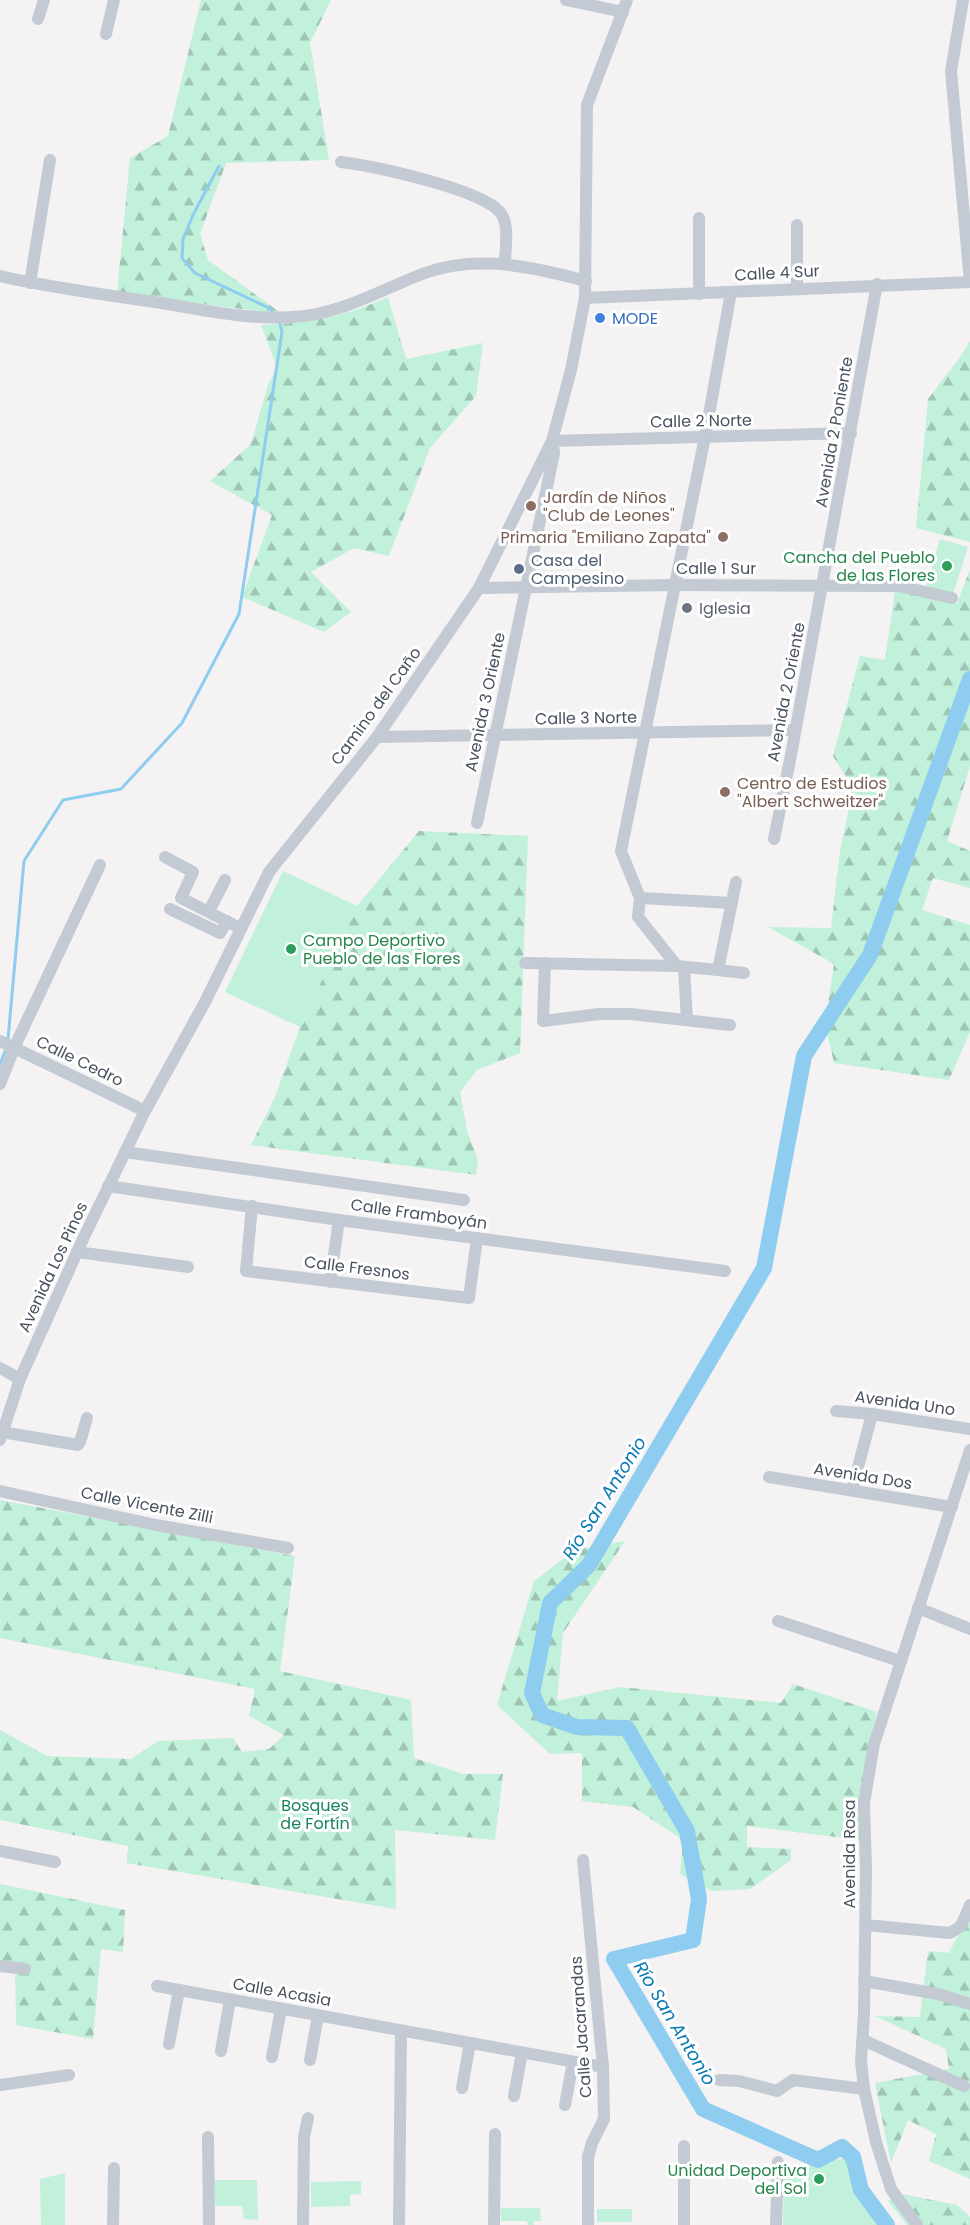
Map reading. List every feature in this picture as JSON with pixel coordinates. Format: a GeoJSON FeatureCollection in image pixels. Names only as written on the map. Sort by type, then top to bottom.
{"type":"FeatureCollection","features":[{"type":"Feature","properties":{"kind":"street"},"geometry":{"type":"LineString","coordinates":[[38,19],[44,0]]}},
{"type":"Feature","properties":{"kind":"street"},"geometry":{"type":"LineString","coordinates":[[106,34],[114,0]]}},
{"type":"Feature","properties":{"kind":"street"},"geometry":{"type":"LineString","coordinates":[[566,0],[625,6]]}},
{"type":"Feature","properties":{"kind":"street"},"geometry":{"type":"LineString","coordinates":[[963,0],[951,71],[970,282]]}},
{"type":"Feature","properties":{"kind":"street","name":"Camino del Caño"},"geometry":{"type":"LineString","coordinates":[[144,1111],[205,1002],[269,872],[377,737],[479,588],[552,441],[571,370],[585,298],[587,105],[625,6]]}},
{"type":"Feature","properties":{"kind":"street"},"geometry":{"type":"LineString","coordinates":[[30,283],[50,160]]}},
{"type":"Feature","properties":{"kind":"street"},"geometry":{"type":"LineString","coordinates":[[341,162],[372,166],[479,198],[499,211],[504,221],[505,263]]}},
{"type":"Feature","properties":{"kind":"street"},"geometry":{"type":"LineString","coordinates":[[699,218],[699,294]]}},
{"type":"Feature","properties":{"kind":"street"},"geometry":{"type":"LineString","coordinates":[[797,225],[797,289]]}},
{"type":"Feature","properties":{"kind":"street"},"geometry":{"type":"LineString","coordinates":[[0,276],[30,283],[257,317],[294,317],[357,302],[435,270],[462,265],[505,263],[532,267],[586,281]]}},
{"type":"Feature","properties":{"kind":"street","name":"Calle 4 Sur"},"geometry":{"type":"LineString","coordinates":[[585,298],[877,284],[970,282]]}},
{"type":"Feature","properties":{"kind":"street","name":"Avenida 2 Poniente"},"geometry":{"type":"LineString","coordinates":[[822,585],[877,284]]}},
{"type":"Feature","properties":{"kind":"street"},"geometry":{"type":"LineString","coordinates":[[687,1020],[681,967],[638,917],[640,898],[621,851],[705,437],[731,292]]}},
{"type":"Feature","properties":{"kind":"street","name":"Calle 2 Norte"},"geometry":{"type":"LineString","coordinates":[[552,441],[850,434]]}},
{"type":"Feature","properties":{"kind":"street","name":"Avenida 3 Oriente"},"geometry":{"type":"LineString","coordinates":[[477,823],[554,453],[552,441]]}},
{"type":"Feature","properties":{"kind":"street","name":"Calle 1 Sur"},"geometry":{"type":"LineString","coordinates":[[479,588],[675,585],[899,586],[952,598]]}},
{"type":"Feature","properties":{"kind":"street","name":"Avenida 2 Oriente"},"geometry":{"type":"LineString","coordinates":[[774,839],[822,585]]}},
{"type":"Feature","properties":{"kind":"street","name":"Calle 3 Norte"},"geometry":{"type":"LineString","coordinates":[[377,737],[795,730]]}},
{"type":"Feature","properties":{"kind":"street"},"geometry":{"type":"LineString","coordinates":[[165,857],[193,872],[181,898],[240,928]]}},
{"type":"Feature","properties":{"kind":"street"},"geometry":{"type":"LineString","coordinates":[[0,1084],[14,1048],[99,865]]}},
{"type":"Feature","properties":{"kind":"street"},"geometry":{"type":"LineString","coordinates":[[209,911],[225,880]]}},
{"type":"Feature","properties":{"kind":"street"},"geometry":{"type":"LineString","coordinates":[[718,970],[736,882]]}},
{"type":"Feature","properties":{"kind":"street"},"geometry":{"type":"LineString","coordinates":[[640,898],[732,903]]}},
{"type":"Feature","properties":{"kind":"street"},"geometry":{"type":"LineString","coordinates":[[170,909],[220,933],[226,921]]}},
{"type":"Feature","properties":{"kind":"street"},"geometry":{"type":"LineString","coordinates":[[525,963],[681,967],[744,973]]}},
{"type":"Feature","properties":{"kind":"street"},"geometry":{"type":"LineString","coordinates":[[545,963],[543,1021],[631,1014],[730,1025]]}},
{"type":"Feature","properties":{"kind":"street","name":"Calle Cedro"},"geometry":{"type":"LineString","coordinates":[[0,1041],[144,1111]]}},
{"type":"Feature","properties":{"kind":"street","name":"Avenida Los Pinos"},"geometry":{"type":"LineString","coordinates":[[1,1436],[20,1379],[144,1111]]}},
{"type":"Feature","properties":{"kind":"street"},"geometry":{"type":"LineString","coordinates":[[125,1152],[464,1200]]}},
{"type":"Feature","properties":{"kind":"street","name":"Calle Framboyán"},"geometry":{"type":"LineString","coordinates":[[108,1186],[339,1220],[725,1271]]}},
{"type":"Feature","properties":{"kind":"street","name":"Calle Fresnos"},"geometry":{"type":"LineString","coordinates":[[252,1206],[246,1271],[469,1298],[477,1238]]}},
{"type":"Feature","properties":{"kind":"street"},"geometry":{"type":"LineString","coordinates":[[330,1282],[339,1220]]}},
{"type":"Feature","properties":{"kind":"street"},"geometry":{"type":"LineString","coordinates":[[77,1252],[188,1267]]}},
{"type":"Feature","properties":{"kind":"street"},"geometry":{"type":"LineString","coordinates":[[0,1368],[20,1379]]}},
{"type":"Feature","properties":{"kind":"street","name":"Avenida Uno"},"geometry":{"type":"LineString","coordinates":[[836,1411],[872,1414],[970,1429]]}},
{"type":"Feature","properties":{"kind":"street"},"geometry":{"type":"LineString","coordinates":[[852,1490],[872,1414]]}},
{"type":"Feature","properties":{"kind":"street"},"geometry":{"type":"LineString","coordinates":[[1,1436],[78,1445],[87,1418]]}},
{"type":"Feature","properties":{"kind":"street","name":"Avenida Rosa"},"geometry":{"type":"LineString","coordinates":[[917,2225],[900,2204],[889,2182],[876,2142],[864,2089],[861,2061],[865,1925],[864,1803],[874,1744],[970,1450]]}},
{"type":"Feature","properties":{"kind":"street","name":"Avenida Dos"},"geometry":{"type":"LineString","coordinates":[[769,1477],[952,1507]]}},
{"type":"Feature","properties":{"kind":"street","name":"Calle Vicente Zilli"},"geometry":{"type":"LineString","coordinates":[[0,1491],[156,1525],[288,1548]]}},
{"type":"Feature","properties":{"kind":"street"},"geometry":{"type":"LineString","coordinates":[[918,1608],[970,1629]]}},
{"type":"Feature","properties":{"kind":"street"},"geometry":{"type":"LineString","coordinates":[[778,1621],[900,1660]]}},
{"type":"Feature","properties":{"kind":"street"},"geometry":{"type":"LineString","coordinates":[[0,1851],[55,1862]]}},
{"type":"Feature","properties":{"kind":"street","name":"Calle Jacarandas"},"geometry":{"type":"LineString","coordinates":[[583,1860],[603,2067],[604,2119],[588,2157],[588,2225]]}},
{"type":"Feature","properties":{"kind":"street"},"geometry":{"type":"LineString","coordinates":[[865,1925],[950,1933],[961,1926],[970,1905]]}},
{"type":"Feature","properties":{"kind":"street"},"geometry":{"type":"LineString","coordinates":[[0,1966],[25,1969]]}},
{"type":"Feature","properties":{"kind":"street"},"geometry":{"type":"LineString","coordinates":[[864,1981],[938,1994],[970,2004]]}},
{"type":"Feature","properties":{"kind":"street","name":"Calle Acasia"},"geometry":{"type":"LineString","coordinates":[[157,1986],[603,2067]]}},
{"type":"Feature","properties":{"kind":"street"},"geometry":{"type":"LineString","coordinates":[[169,2044],[179,1990]]}},
{"type":"Feature","properties":{"kind":"street"},"geometry":{"type":"LineString","coordinates":[[221,2051],[230,2000]]}},
{"type":"Feature","properties":{"kind":"street"},"geometry":{"type":"LineString","coordinates":[[272,2057],[280,2009]]}},
{"type":"Feature","properties":{"kind":"street"},"geometry":{"type":"LineString","coordinates":[[310,2060],[318,2016]]}},
{"type":"Feature","properties":{"kind":"street"},"geometry":{"type":"LineString","coordinates":[[399,2225],[401,2031]]}},
{"type":"Feature","properties":{"kind":"street"},"geometry":{"type":"LineString","coordinates":[[862,2040],[964,2086]]}},
{"type":"Feature","properties":{"kind":"street"},"geometry":{"type":"LineString","coordinates":[[462,2088],[470,2043]]}},
{"type":"Feature","properties":{"kind":"street"},"geometry":{"type":"LineString","coordinates":[[514,2096],[522,2053]]}},
{"type":"Feature","properties":{"kind":"street"},"geometry":{"type":"LineString","coordinates":[[565,2105],[573,2062]]}},
{"type":"Feature","properties":{"kind":"street"},"geometry":{"type":"LineString","coordinates":[[0,2085],[69,2075]]}},
{"type":"Feature","properties":{"kind":"street"},"geometry":{"type":"LineString","coordinates":[[719,2080],[739,2081],[777,2091],[794,2080],[864,2089]]}},
{"type":"Feature","properties":{"kind":"street"},"geometry":{"type":"LineString","coordinates":[[303,2225],[304,2137],[308,2118]]}},
{"type":"Feature","properties":{"kind":"street"},"geometry":{"type":"LineString","coordinates":[[494,2225],[495,2134]]}},
{"type":"Feature","properties":{"kind":"street"},"geometry":{"type":"LineString","coordinates":[[208,2137],[209,2225]]}},
{"type":"Feature","properties":{"kind":"street"},"geometry":{"type":"LineString","coordinates":[[684,2146],[684,2225]]}},
{"type":"Feature","properties":{"kind":"street"},"geometry":{"type":"LineString","coordinates":[[776,2225],[778,2162]]}},
{"type":"Feature","properties":{"kind":"street"},"geometry":{"type":"LineString","coordinates":[[113,2225],[114,2168]]}},
{"type":"Feature","properties":{"kind":"green space"},"geometry":{"type":"Polygon","coordinates":[[[201,0],[331,0],[310,43],[329,160],[226,163],[200,234],[208,260],[282,314],[117,293],[130,158],[168,136],[201,0]]]}},
{"type":"Feature","properties":{"kind":"green space"},"geometry":{"type":"Polygon","coordinates":[[[388,297],[406,359],[483,343],[476,396],[430,448],[389,556],[354,548],[311,572],[351,612],[324,632],[242,597],[272,515],[210,481],[251,444],[268,385],[277,367],[261,325],[326,318],[357,310],[388,297]]]}},
{"type":"Feature","properties":{"kind":"green space"},"geometry":{"type":"Polygon","coordinates":[[[970,341],[970,542],[916,528],[928,399],[970,341]]]}},
{"type":"Feature","properties":{"kind":"green space","name":"Cancha del Pueblo de las Flores"},"geometry":{"type":"Polygon","coordinates":[[[940,539],[968,547],[953,594],[926,586],[940,539]]]}},
{"type":"Feature","properties":{"kind":"green space"},"geometry":{"type":"Polygon","coordinates":[[[970,570],[970,766],[947,841],[970,851],[970,888],[933,878],[922,910],[970,925],[970,1032],[949,1080],[834,1063],[825,1024],[834,964],[768,927],[831,928],[840,851],[853,788],[833,756],[860,656],[885,660],[895,591],[957,603],[970,570]]]}},
{"type":"Feature","properties":{"kind":"green space"},"geometry":{"type":"Polygon","coordinates":[[[419,831],[528,836],[520,1053],[477,1070],[460,1092],[467,1131],[478,1160],[476,1175],[251,1145],[275,1097],[300,1027],[357,906],[419,831]]]}},
{"type":"Feature","properties":{"kind":"green space","name":"Campo Deportivo Pueblo de las Flores"},"geometry":{"type":"Polygon","coordinates":[[[283,871],[357,906],[300,1027],[225,992],[283,871]]]}},
{"type":"Feature","properties":{"kind":"green space","name":"Bosques de Fortín"},"geometry":{"type":"Polygon","coordinates":[[[0,1500],[295,1556],[280,1671],[411,1700],[414,1758],[463,1774],[503,1774],[495,1840],[395,1830],[396,1909],[127,1863],[128,1846],[0,1820],[0,1730],[47,1756],[131,1759],[158,1741],[233,1738],[242,1752],[269,1749],[284,1735],[249,1716],[255,1689],[0,1638],[0,1500]]]}},
{"type":"Feature","properties":{"kind":"green space"},"geometry":{"type":"Polygon","coordinates":[[[625,1541],[563,1633],[557,1701],[620,1687],[781,1703],[793,1684],[877,1712],[869,1742],[860,1840],[747,1826],[747,1847],[791,1849],[791,1860],[750,1889],[712,1891],[680,1874],[683,1840],[633,1807],[582,1801],[582,1753],[550,1754],[497,1705],[534,1581],[575,1550],[625,1541]]]}},
{"type":"Feature","properties":{"kind":"green space"},"geometry":{"type":"Polygon","coordinates":[[[0,1884],[125,1910],[123,1952],[101,1949],[93,2039],[16,2025],[15,1962],[0,1961],[0,1884]]]}},
{"type":"Feature","properties":{"kind":"green space"},"geometry":{"type":"Polygon","coordinates":[[[970,1912],[970,2179],[929,2161],[936,2134],[908,2120],[891,2163],[875,2083],[949,2069],[946,2049],[875,2016],[920,2017],[928,1951],[949,1953],[970,1912]]]}},
{"type":"Feature","properties":{"kind":"green space","name":"Unidad Deportiva del Sol"},"geometry":{"type":"Polygon","coordinates":[[[851,2158],[858,2192],[881,2225],[783,2225],[784,2166],[851,2158]]]}},
{"type":"Feature","properties":{"kind":"green space"},"geometry":{"type":"Polygon","coordinates":[[[65,2173],[65,2225],[41,2225],[40,2179],[65,2173]]]}},
{"type":"Feature","properties":{"kind":"green space"},"geometry":{"type":"Polygon","coordinates":[[[214,2180],[257,2180],[258,2220],[244,2219],[242,2206],[215,2206],[214,2180]]]}},
{"type":"Feature","properties":{"kind":"green space"},"geometry":{"type":"Polygon","coordinates":[[[361,2181],[361,2194],[350,2195],[350,2206],[311,2207],[311,2182],[361,2181]]]}},
{"type":"Feature","properties":{"kind":"green space"},"geometry":{"type":"Polygon","coordinates":[[[902,2194],[957,2205],[970,2217],[970,2225],[907,2225],[888,2201],[902,2194]]]}},
{"type":"Feature","properties":{"kind":"green space"},"geometry":{"type":"Polygon","coordinates":[[[501,2208],[540,2208],[541,2221],[534,2221],[534,2225],[528,2225],[527,2221],[501,2221],[501,2208]]]}},
{"type":"Feature","properties":{"kind":"green space"},"geometry":{"type":"Polygon","coordinates":[[[597,2209],[632,2209],[632,2222],[597,2222],[597,2209]]]}},
{"type":"Feature","properties":{"kind":"waterway"},"geometry":{"type":"LineString","coordinates":[[219,166],[183,239],[182,258],[195,273],[273,312]]}},
{"type":"Feature","properties":{"kind":"waterway"},"geometry":{"type":"LineString","coordinates":[[8,1039],[24,861],[63,800],[121,789],[182,723],[239,614],[282,332],[279,320]]}},
{"type":"Feature","properties":{"kind":"waterway","name":"Río San Antonio"},"geometry":{"type":"LineString","coordinates":[[887,2225],[861,2190],[853,2157],[842,2147],[818,2160],[703,2109],[614,1959],[693,1940],[699,1899],[687,1831],[627,1728],[577,1727],[542,1715],[532,1693],[550,1603],[589,1565],[764,1268],[804,1056],[870,955],[970,679]]}},
{"type":"Feature","properties":{"kind":"waterway"},"geometry":{"type":"LineString","coordinates":[[0,1064],[6,1049]]}},
{"type":"Feature","properties":{"kind":"place","name":"MODE"},"geometry":{"type":"Point","coordinates":[600,318]}},
{"type":"Feature","properties":{"kind":"place","name":"Jardín de Niños \"Club de Leones\""},"geometry":{"type":"Point","coordinates":[531,506]}},
{"type":"Feature","properties":{"kind":"place","name":"Primaria \"Emiliano Zapata\""},"geometry":{"type":"Point","coordinates":[723,537]}},
{"type":"Feature","properties":{"kind":"place","name":"Cancha del Pueblo de las Flores"},"geometry":{"type":"Point","coordinates":[947,566]}},
{"type":"Feature","properties":{"kind":"place","name":"Casa del Campesino"},"geometry":{"type":"Point","coordinates":[519,569]}},
{"type":"Feature","properties":{"kind":"place","name":"Iglesia"},"geometry":{"type":"Point","coordinates":[687,608]}},
{"type":"Feature","properties":{"kind":"place","name":"Centro de Estudios \"Albert Schweitzer\""},"geometry":{"type":"Point","coordinates":[725,792]}},
{"type":"Feature","properties":{"kind":"place","name":"Campo Deportivo Pueblo de las Flores"},"geometry":{"type":"Point","coordinates":[291,949]}},
{"type":"Feature","properties":{"kind":"place","name":"Unidad Deportiva del Sol"},"geometry":{"type":"Point","coordinates":[819,2179]}}]}
